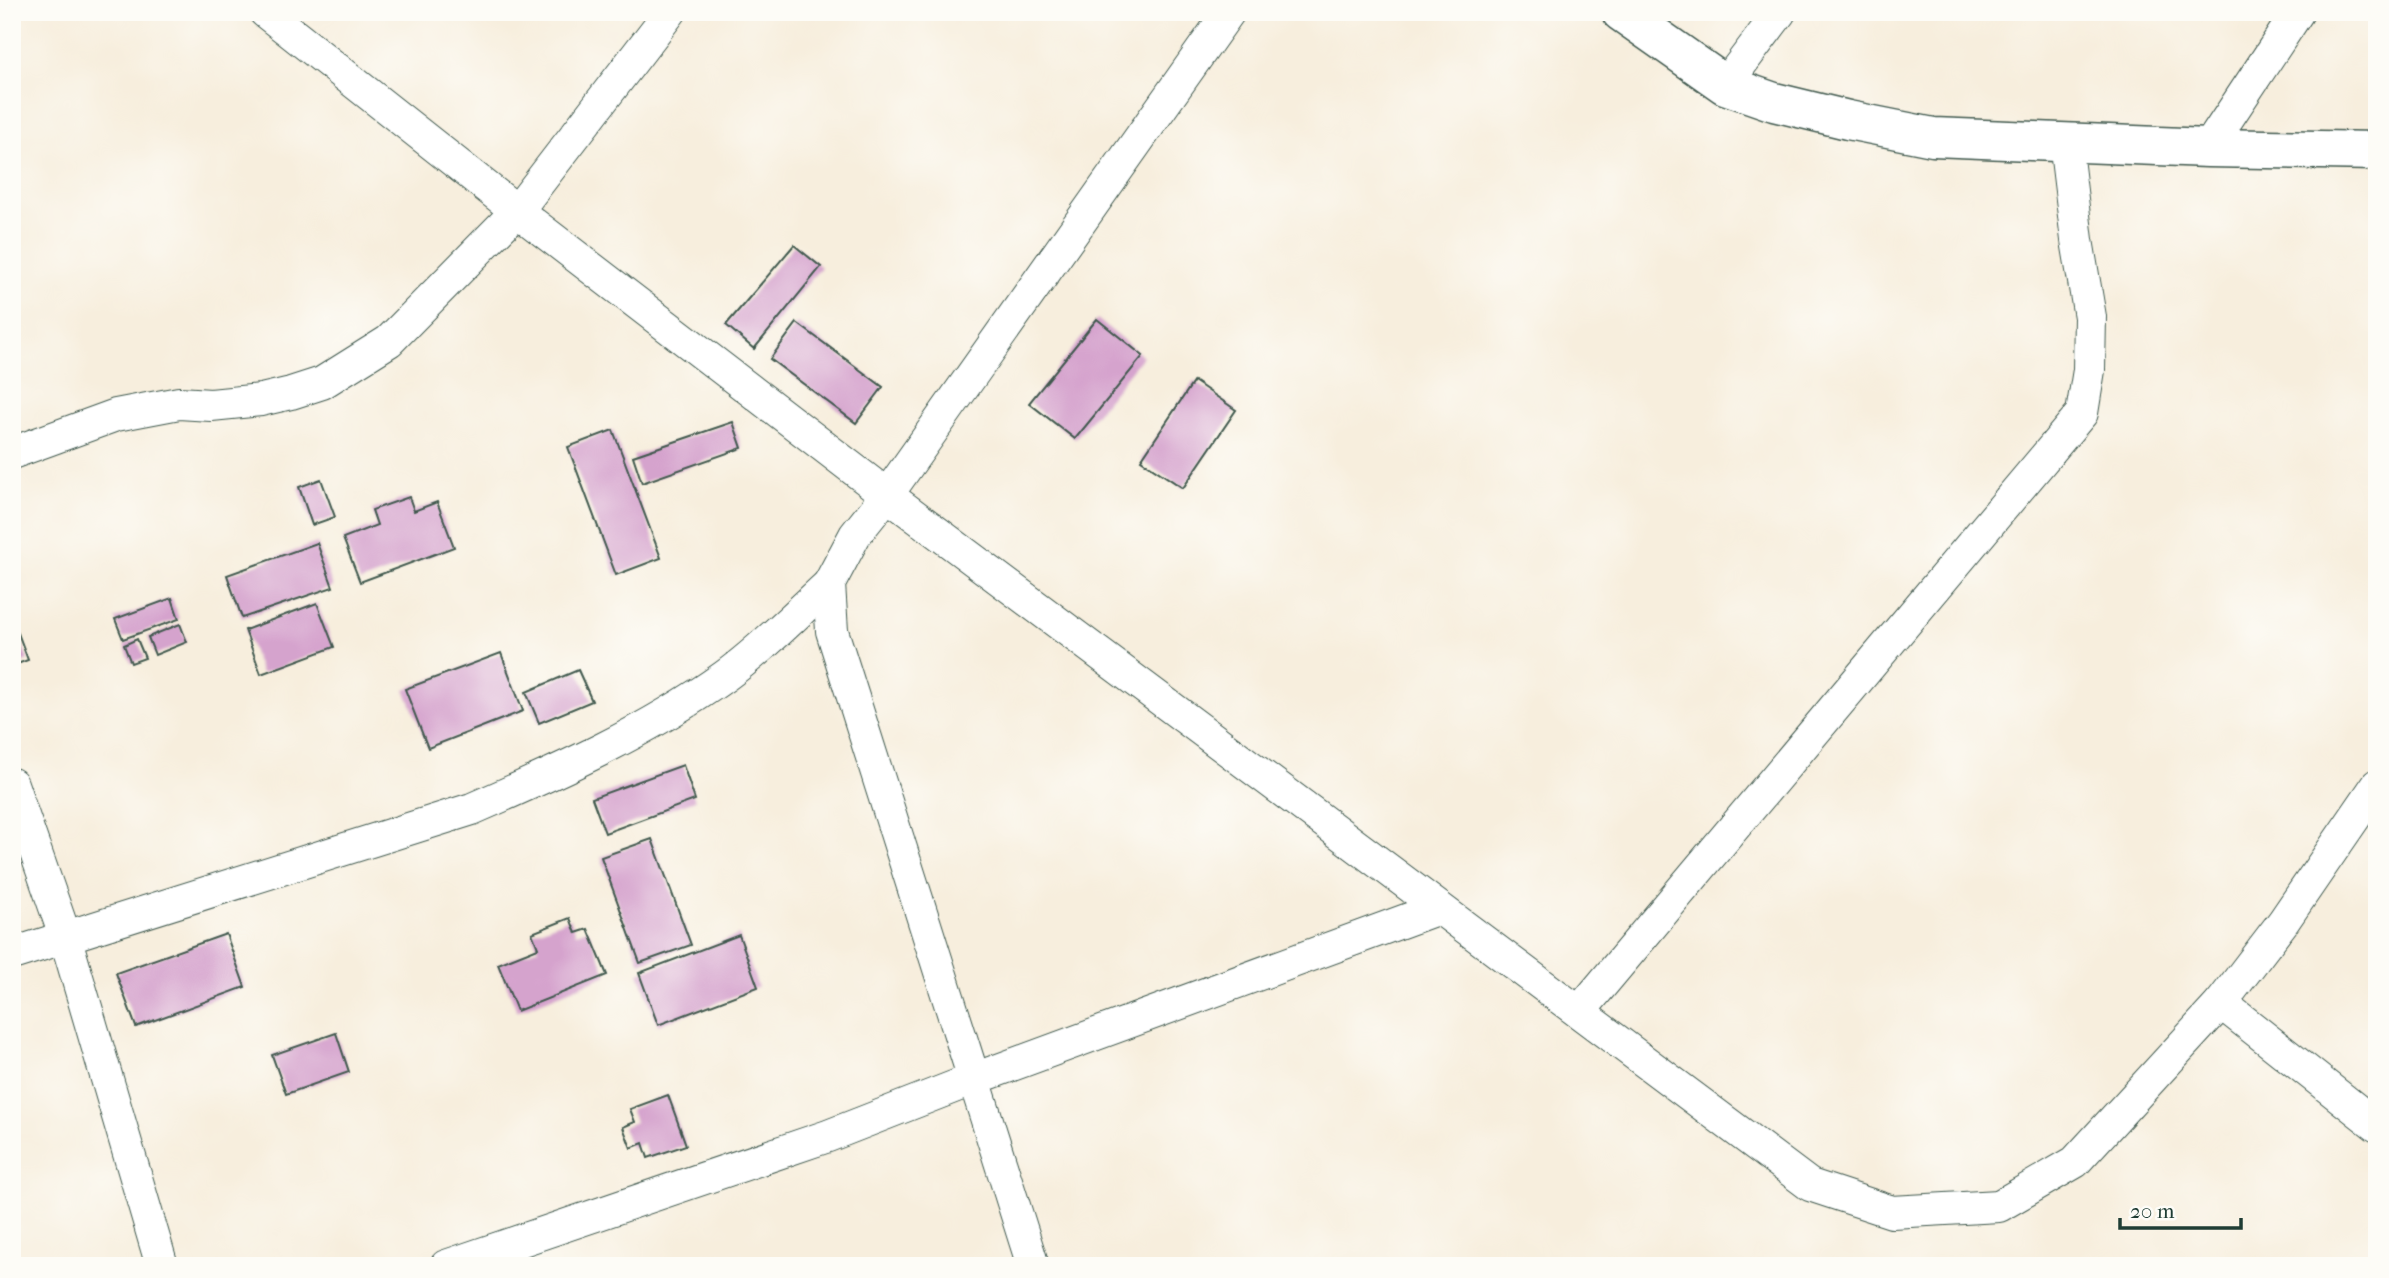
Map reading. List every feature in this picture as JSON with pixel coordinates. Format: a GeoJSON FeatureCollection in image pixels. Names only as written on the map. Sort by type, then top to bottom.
{"type":"FeatureCollection","features":[{"type":"Feature","properties":{"kind":"main road"},"geometry":{"type":"LineString","coordinates":[[1621,12],[1725,85],[1786,105],[1933,137],[2208,148],[2377,151]]}},
{"type":"Feature","properties":{"kind":"street"},"geometry":{"type":"LineString","coordinates":[[265,12],[517,211],[887,495],[1810,1185],[1892,1212],[1999,1206],[2075,1162],[2221,1003],[2283,922],[2377,785]]}},
{"type":"Feature","properties":{"kind":"street"},"geometry":{"type":"LineString","coordinates":[[12,453],[116,415],[179,403],[211,405],[261,400],[322,383],[389,341],[517,211],[670,12]]}},
{"type":"Feature","properties":{"kind":"street"},"geometry":{"type":"LineString","coordinates":[[12,954],[471,809],[630,736],[726,675],[829,584],[855,535],[887,495],[1228,12]]}},
{"type":"Feature","properties":{"kind":"street"},"geometry":{"type":"LineString","coordinates":[[1725,85],[1780,12]]}},
{"type":"Feature","properties":{"kind":"street"},"geometry":{"type":"LineString","coordinates":[[2208,148],[2298,12]]}},
{"type":"Feature","properties":{"kind":"street"},"geometry":{"type":"LineString","coordinates":[[1579,1012],[2082,413],[2089,369],[2090,317],[2065,142]]}},
{"type":"Feature","properties":{"kind":"street"},"geometry":{"type":"LineString","coordinates":[[829,584],[832,631],[1033,1266]]}},
{"type":"Feature","properties":{"kind":"street"},"geometry":{"type":"LineString","coordinates":[[12,784],[65,936],[162,1266]]}},
{"type":"Feature","properties":{"kind":"street"},"geometry":{"type":"LineString","coordinates":[[446,1266],[828,1136],[974,1079],[1439,908]]}},
{"type":"Feature","properties":{"kind":"street"},"geometry":{"type":"LineString","coordinates":[[2221,1003],[2377,1126]]}},
{"type":"Feature","properties":{"kind":"building"},"geometry":{"type":"Polygon","coordinates":[[[794,245],[821,267],[754,349],[726,325],[794,245]]]}},
{"type":"Feature","properties":{"kind":"building"},"geometry":{"type":"Polygon","coordinates":[[[1097,319],[1143,356],[1075,439],[1029,403],[1097,319]]]}},
{"type":"Feature","properties":{"kind":"building"},"geometry":{"type":"Polygon","coordinates":[[[797,323],[883,387],[856,423],[770,359],[797,323]]]}},
{"type":"Feature","properties":{"kind":"building"},"geometry":{"type":"Polygon","coordinates":[[[1194,381],[1236,410],[1183,488],[1141,460],[1194,381]]]}},
{"type":"Feature","properties":{"kind":"building"},"geometry":{"type":"Polygon","coordinates":[[[733,422],[742,448],[642,483],[633,456],[733,422]]]}},
{"type":"Feature","properties":{"kind":"building"},"geometry":{"type":"Polygon","coordinates":[[[613,430],[661,558],[616,575],[568,447],[613,430]]]}},
{"type":"Feature","properties":{"kind":"building"},"geometry":{"type":"Polygon","coordinates":[[[321,479],[335,517],[312,525],[299,487],[321,479]]]}},
{"type":"Feature","properties":{"kind":"building"},"geometry":{"type":"Polygon","coordinates":[[[409,497],[414,511],[437,502],[454,547],[360,582],[343,538],[377,525],[372,510],[409,497]]]}},
{"type":"Feature","properties":{"kind":"building"},"geometry":{"type":"Polygon","coordinates":[[[317,543],[333,587],[242,618],[227,575],[317,543]]]}},
{"type":"Feature","properties":{"kind":"building"},"geometry":{"type":"Polygon","coordinates":[[[172,598],[179,619],[123,639],[115,619],[172,598]]]}},
{"type":"Feature","properties":{"kind":"building"},"geometry":{"type":"Polygon","coordinates":[[[317,603],[334,647],[261,674],[245,630],[317,603]]]}},
{"type":"Feature","properties":{"kind":"building"},"geometry":{"type":"Polygon","coordinates":[[[12,617],[28,660],[12,666],[12,617]]]}},
{"type":"Feature","properties":{"kind":"building"},"geometry":{"type":"Polygon","coordinates":[[[180,624],[187,642],[155,655],[148,637],[180,624]]]}},
{"type":"Feature","properties":{"kind":"building"},"geometry":{"type":"Polygon","coordinates":[[[137,639],[145,658],[131,663],[124,645],[137,639]]]}},
{"type":"Feature","properties":{"kind":"building"},"geometry":{"type":"Polygon","coordinates":[[[501,653],[523,711],[428,748],[405,689],[501,653]]]}},
{"type":"Feature","properties":{"kind":"building"},"geometry":{"type":"Polygon","coordinates":[[[578,670],[592,701],[539,723],[526,692],[578,670]]]}},
{"type":"Feature","properties":{"kind":"building"},"geometry":{"type":"Polygon","coordinates":[[[683,765],[695,800],[605,833],[592,798],[683,765]]]}},
{"type":"Feature","properties":{"kind":"building"},"geometry":{"type":"Polygon","coordinates":[[[652,839],[691,945],[640,963],[601,857],[652,839]]]}},
{"type":"Feature","properties":{"kind":"building"},"geometry":{"type":"Polygon","coordinates":[[[570,918],[576,933],[588,929],[607,975],[517,1011],[498,964],[538,948],[532,933],[570,918]]]}},
{"type":"Feature","properties":{"kind":"building"},"geometry":{"type":"Polygon","coordinates":[[[226,934],[245,987],[136,1027],[116,973],[226,934]]]}},
{"type":"Feature","properties":{"kind":"building"},"geometry":{"type":"Polygon","coordinates":[[[739,935],[758,987],[658,1025],[639,973],[739,935]]]}},
{"type":"Feature","properties":{"kind":"building"},"geometry":{"type":"Polygon","coordinates":[[[336,1033],[349,1072],[286,1094],[272,1055],[336,1033]]]}},
{"type":"Feature","properties":{"kind":"building"},"geometry":{"type":"Polygon","coordinates":[[[668,1095],[686,1145],[648,1158],[643,1143],[631,1148],[623,1127],[635,1122],[630,1109],[668,1095]]]}}]}
